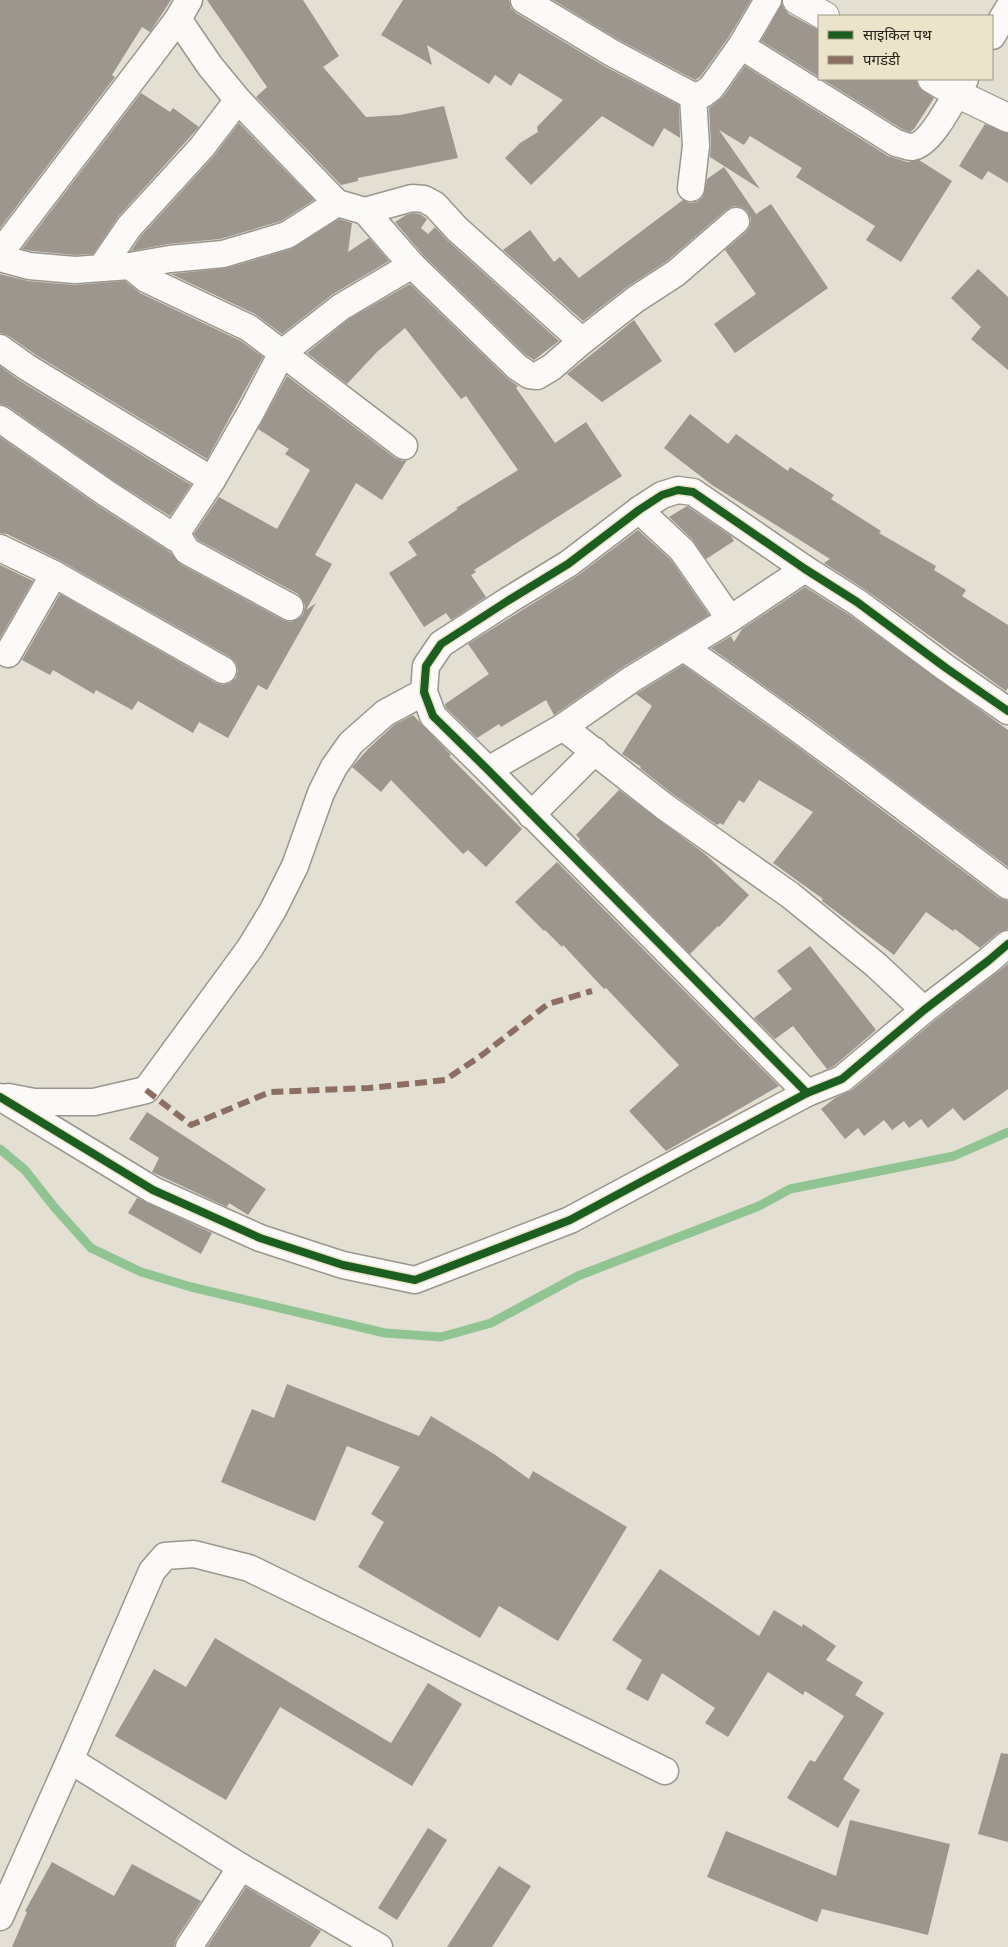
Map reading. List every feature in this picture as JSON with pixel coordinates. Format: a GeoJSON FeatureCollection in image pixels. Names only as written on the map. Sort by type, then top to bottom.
{"type":"FeatureCollection","features":[{"type":"Feature","properties":{"kind":"street"},"geometry":{"type":"LineString","coordinates":[[524,0],[612,53],[693,96],[703,94],[711,88],[741,46],[768,0]]}},
{"type":"Feature","properties":{"kind":"street"},"geometry":{"type":"LineString","coordinates":[[797,0],[823,15]]}},
{"type":"Feature","properties":{"kind":"street"},"geometry":{"type":"LineString","coordinates":[[0,253],[86,143],[184,9],[210,66],[238,100],[338,202],[365,211],[412,265],[517,367],[529,375],[537,376],[552,367],[636,299],[676,273],[736,221]]}},
{"type":"Feature","properties":{"kind":"street"},"geometry":{"type":"LineString","coordinates":[[993,34],[1008,10]]}},
{"type":"Feature","properties":{"kind":"street"},"geometry":{"type":"LineString","coordinates":[[741,46],[896,143],[911,147],[922,144],[932,133],[961,86]]}},
{"type":"Feature","properties":{"kind":"street"},"geometry":{"type":"LineString","coordinates":[[936,80],[961,86],[1008,118]]}},
{"type":"Feature","properties":{"kind":"street"},"geometry":{"type":"LineString","coordinates":[[692,188],[696,146],[693,96]]}},
{"type":"Feature","properties":{"kind":"street"},"geometry":{"type":"LineString","coordinates":[[101,268],[129,227],[202,147],[238,100]]}},
{"type":"Feature","properties":{"kind":"street"},"geometry":{"type":"LineString","coordinates":[[365,211],[412,198],[424,199],[430,202],[457,229],[582,341]]}},
{"type":"Feature","properties":{"kind":"street"},"geometry":{"type":"LineString","coordinates":[[0,258],[29,266],[75,270],[130,266],[170,259],[223,254],[287,235],[338,202]]}},
{"type":"Feature","properties":{"kind":"street"},"geometry":{"type":"LineString","coordinates":[[174,537],[212,480],[282,353],[341,307],[412,265]]}},
{"type":"Feature","properties":{"kind":"street"},"geometry":{"type":"LineString","coordinates":[[130,266],[146,279],[249,328],[404,446]]}},
{"type":"Feature","properties":{"kind":"street"},"geometry":{"type":"LineString","coordinates":[[0,348],[28,368],[212,480]]}},
{"type":"Feature","properties":{"kind":"street"},"geometry":{"type":"LineString","coordinates":[[0,419],[106,493],[181,541],[187,551],[290,607]]}},
{"type":"Feature","properties":{"kind":"street"},"geometry":{"type":"LineString","coordinates":[[807,1093],[433,716],[424,692],[426,666],[440,644],[568,564],[639,510],[662,495],[678,490],[693,492],[805,569],[857,602],[1008,711]]}},
{"type":"Feature","properties":{"kind":"street"},"geometry":{"type":"LineString","coordinates":[[639,510],[682,550],[730,619]]}},
{"type":"Feature","properties":{"kind":"street"},"geometry":{"type":"LineString","coordinates":[[0,548],[54,574],[223,670]]}},
{"type":"Feature","properties":{"kind":"street"},"geometry":{"type":"LineString","coordinates":[[488,770],[563,727],[632,679],[730,619],[805,569]]}},
{"type":"Feature","properties":{"kind":"street"},"geometry":{"type":"LineString","coordinates":[[8,654],[54,574]]}},
{"type":"Feature","properties":{"kind":"street"},"geometry":{"type":"LineString","coordinates":[[684,648],[845,764],[1008,886]]}},
{"type":"Feature","properties":{"kind":"street"},"geometry":{"type":"LineString","coordinates":[[0,1096],[34,1102],[94,1102],[146,1090],[250,948],[273,910],[295,866],[321,793],[334,767],[351,743],[385,713],[424,692]]}},
{"type":"Feature","properties":{"kind":"street"},"geometry":{"type":"LineString","coordinates":[[563,727],[665,807],[790,895],[876,965],[924,1010]]}},
{"type":"Feature","properties":{"kind":"street"},"geometry":{"type":"LineString","coordinates":[[531,815],[595,752]]}},
{"type":"Feature","properties":{"kind":"street"},"geometry":{"type":"LineString","coordinates":[[0,1096],[153,1190],[251,1234],[343,1265],[415,1280],[570,1220],[807,1093],[842,1079],[924,1010],[1008,944]]}},
{"type":"Feature","properties":{"kind":"street"},"geometry":{"type":"LineString","coordinates":[[0,1917],[70,1760],[141,1592],[152,1571],[165,1556],[194,1554],[248,1568],[665,1771]]}},
{"type":"Feature","properties":{"kind":"street"},"geometry":{"type":"LineString","coordinates":[[70,1760],[241,1867],[379,1947]]}},
{"type":"Feature","properties":{"kind":"street"},"geometry":{"type":"LineString","coordinates":[[190,1947],[241,1867]]}},
{"type":"Feature","properties":{"kind":"building"},"geometry":{"type":"Polygon","coordinates":[[[0,0],[171,0],[150,32],[142,27],[112,75],[115,77],[0,228],[0,0]]]}},
{"type":"Feature","properties":{"kind":"building"},"geometry":{"type":"Polygon","coordinates":[[[207,0],[303,0],[339,56],[323,67],[366,117],[400,115],[444,106],[458,158],[358,178],[358,181],[341,185],[256,97],[267,87],[207,0]]]}},
{"type":"Feature","properties":{"kind":"building"},"geometry":{"type":"Polygon","coordinates":[[[403,0],[509,0],[511,8],[516,13],[604,66],[679,105],[680,138],[664,128],[653,147],[602,116],[531,185],[505,158],[520,143],[538,132],[537,127],[563,100],[519,73],[511,86],[495,75],[489,84],[427,45],[432,65],[381,35],[403,0]]]}},
{"type":"Feature","properties":{"kind":"building"},"geometry":{"type":"Polygon","coordinates":[[[553,0],[751,0],[728,38],[700,77],[695,80],[619,40],[553,0]]]}},
{"type":"Feature","properties":{"kind":"building"},"geometry":{"type":"Polygon","coordinates":[[[782,3],[789,14],[818,29],[818,76],[761,41],[782,3]]]}},
{"type":"Feature","properties":{"kind":"building"},"geometry":{"type":"Polygon","coordinates":[[[745,66],[888,156],[907,162],[919,160],[952,181],[901,262],[866,240],[875,226],[796,177],[802,168],[750,136],[744,145],[719,130],[760,189],[710,157],[709,108],[723,97],[745,66]]]}},
{"type":"Feature","properties":{"kind":"building"},"geometry":{"type":"Polygon","coordinates":[[[824,80],[916,80],[919,87],[934,98],[914,129],[910,132],[902,129],[824,80]]]}},
{"type":"Feature","properties":{"kind":"building"},"geometry":{"type":"Polygon","coordinates":[[[141,93],[170,112],[173,108],[199,127],[118,217],[93,254],[75,255],[22,249],[141,93]]]}},
{"type":"Feature","properties":{"kind":"building"},"geometry":{"type":"Polygon","coordinates":[[[239,123],[314,200],[281,221],[220,239],[169,244],[131,251],[141,236],[213,157],[239,123]]]}},
{"type":"Feature","properties":{"kind":"building"},"geometry":{"type":"Polygon","coordinates":[[[985,124],[1008,133],[1008,183],[988,171],[982,180],[959,166],[985,124]]]}},
{"type":"Feature","properties":{"kind":"building"},"geometry":{"type":"Polygon","coordinates":[[[724,167],[756,214],[771,204],[828,288],[735,353],[714,324],[756,294],[725,250],[746,232],[750,226],[751,218],[747,211],[741,207],[734,206],[726,210],[667,261],[627,287],[583,321],[503,250],[530,230],[554,262],[560,257],[579,278],[683,200],[690,203],[697,202],[703,197],[707,179],[724,167]]]}},
{"type":"Feature","properties":{"kind":"building"},"geometry":{"type":"Polygon","coordinates":[[[413,213],[420,214],[427,219],[421,228],[428,234],[435,227],[559,341],[534,360],[526,355],[423,255],[395,222],[413,213]]]}},
{"type":"Feature","properties":{"kind":"building"},"geometry":{"type":"Polygon","coordinates":[[[339,219],[352,223],[348,252],[369,238],[389,261],[333,294],[282,334],[255,314],[171,274],[227,268],[291,249],[339,219]]]}},
{"type":"Feature","properties":{"kind":"building"},"geometry":{"type":"Polygon","coordinates":[[[978,269],[1008,297],[1008,370],[971,339],[981,327],[951,298],[978,269]]]}},
{"type":"Feature","properties":{"kind":"building"},"geometry":{"type":"Polygon","coordinates":[[[0,274],[28,281],[74,285],[125,281],[140,293],[241,341],[263,357],[207,459],[36,355],[9,336],[0,333],[0,274]]]}},
{"type":"Feature","properties":{"kind":"building"},"geometry":{"type":"Polygon","coordinates":[[[410,284],[507,378],[518,386],[516,388],[555,443],[586,422],[622,476],[474,570],[476,572],[471,575],[486,597],[451,620],[446,613],[424,627],[389,573],[417,555],[408,542],[458,509],[456,508],[518,470],[466,396],[461,399],[405,328],[377,352],[347,384],[307,353],[349,319],[410,284]]]}},
{"type":"Feature","properties":{"kind":"building"},"geometry":{"type":"Polygon","coordinates":[[[634,320],[662,361],[602,402],[567,374],[634,320]]]}},
{"type":"Feature","properties":{"kind":"building"},"geometry":{"type":"Polygon","coordinates":[[[0,366],[20,381],[191,485],[170,516],[114,481],[9,407],[0,404],[0,366]]]}},
{"type":"Feature","properties":{"kind":"building"},"geometry":{"type":"Polygon","coordinates":[[[287,376],[395,458],[402,461],[407,460],[382,500],[356,483],[315,555],[332,564],[306,610],[316,603],[267,690],[258,685],[228,738],[199,722],[193,733],[138,701],[132,710],[96,690],[94,694],[53,670],[50,675],[22,660],[60,594],[216,683],[223,685],[230,683],[236,678],[238,670],[236,663],[230,657],[61,561],[7,534],[0,533],[0,437],[97,505],[170,552],[180,564],[283,620],[291,622],[303,615],[305,606],[298,594],[198,540],[194,534],[219,497],[277,529],[310,470],[285,454],[289,449],[258,429],[287,376]]]}},
{"type":"Feature","properties":{"kind":"building"},"geometry":{"type":"Polygon","coordinates":[[[690,414],[728,444],[736,434],[788,471],[790,467],[834,495],[831,499],[881,531],[879,533],[936,566],[934,570],[966,590],[962,596],[1008,625],[1008,688],[1006,691],[866,590],[824,563],[830,559],[712,485],[664,448],[690,414]]]}},
{"type":"Feature","properties":{"kind":"building"},"geometry":{"type":"Polygon","coordinates":[[[687,506],[731,536],[734,541],[706,559],[692,539],[669,517],[687,506]]]}},
{"type":"Feature","properties":{"kind":"building"},"geometry":{"type":"Polygon","coordinates":[[[638,530],[671,560],[709,615],[623,667],[554,715],[546,700],[501,727],[499,724],[477,738],[446,708],[445,704],[489,674],[468,644],[577,576],[638,530]]]}},
{"type":"Feature","properties":{"kind":"building"},"geometry":{"type":"Polygon","coordinates":[[[0,565],[33,581],[0,638],[0,565]]]}},
{"type":"Feature","properties":{"kind":"building"},"geometry":{"type":"Polygon","coordinates":[[[805,587],[848,614],[1008,730],[1008,867],[816,723],[711,648],[731,636],[734,642],[742,629],[805,587]]]}},
{"type":"Feature","properties":{"kind":"building"},"geometry":{"type":"Polygon","coordinates":[[[683,665],[798,747],[999,898],[1008,901],[1008,929],[998,933],[980,948],[955,929],[953,931],[926,912],[894,955],[822,901],[823,899],[773,863],[813,812],[759,780],[744,803],[739,800],[723,825],[720,823],[717,825],[674,795],[641,767],[622,754],[652,706],[636,694],[683,665]]]}},
{"type":"Feature","properties":{"kind":"building"},"geometry":{"type":"Polygon","coordinates":[[[413,715],[451,755],[449,756],[522,829],[486,867],[468,850],[463,854],[391,780],[381,792],[352,767],[394,725],[413,715]]]}},
{"type":"Feature","properties":{"kind":"building"},"geometry":{"type":"Polygon","coordinates":[[[619,790],[705,854],[749,895],[690,954],[579,841],[580,839],[576,835],[619,790]]]}},
{"type":"Feature","properties":{"kind":"building"},"geometry":{"type":"Polygon","coordinates":[[[557,862],[779,1086],[666,1151],[629,1111],[679,1065],[563,945],[562,947],[544,931],[515,902],[557,862]]]}},
{"type":"Feature","properties":{"kind":"building"},"geometry":{"type":"Polygon","coordinates":[[[810,946],[876,1030],[834,1066],[827,1069],[793,1026],[775,1039],[754,1018],[792,989],[777,971],[810,946]]]}},
{"type":"Feature","properties":{"kind":"building"},"geometry":{"type":"Polygon","coordinates":[[[1008,964],[1008,1089],[964,1121],[953,1108],[928,1128],[921,1119],[909,1128],[904,1121],[892,1130],[884,1120],[864,1136],[858,1128],[845,1139],[821,1109],[835,1098],[852,1090],[933,1022],[1008,964]]]}},
{"type":"Feature","properties":{"kind":"building"},"geometry":{"type":"Polygon","coordinates":[[[147,1112],[266,1189],[248,1215],[229,1203],[227,1207],[152,1172],[159,1158],[129,1139],[147,1112]]]}},
{"type":"Feature","properties":{"kind":"building"},"geometry":{"type":"Polygon","coordinates":[[[137,1198],[212,1233],[201,1254],[128,1213],[137,1198]]]}},
{"type":"Feature","properties":{"kind":"building"},"geometry":{"type":"Polygon","coordinates":[[[287,1384],[419,1436],[431,1416],[494,1454],[529,1479],[533,1471],[627,1527],[558,1641],[499,1606],[480,1638],[358,1567],[384,1522],[371,1514],[400,1467],[347,1446],[315,1521],[221,1482],[252,1409],[274,1418],[287,1384]]]}},
{"type":"Feature","properties":{"kind":"building"},"geometry":{"type":"Polygon","coordinates":[[[660,1569],[759,1636],[774,1610],[802,1627],[803,1624],[836,1646],[826,1660],[863,1682],[855,1695],[884,1713],[843,1779],[860,1790],[838,1828],[787,1798],[810,1760],[815,1762],[844,1716],[805,1691],[803,1695],[768,1672],[728,1737],[705,1723],[715,1708],[662,1673],[648,1701],[626,1689],[642,1660],[612,1640],[660,1569]]]}},
{"type":"Feature","properties":{"kind":"building"},"geometry":{"type":"Polygon","coordinates":[[[215,1638],[391,1743],[428,1683],[462,1704],[412,1786],[280,1707],[226,1800],[115,1736],[154,1669],[186,1687],[215,1638]]]}},
{"type":"Feature","properties":{"kind":"building"},"geometry":{"type":"Polygon","coordinates":[[[1001,1753],[1008,1754],[1008,1842],[978,1834],[1001,1753]]]}},
{"type":"Feature","properties":{"kind":"building"},"geometry":{"type":"Polygon","coordinates":[[[850,1820],[950,1844],[928,1935],[822,1909],[817,1922],[707,1877],[726,1831],[836,1876],[850,1820]]]}},
{"type":"Feature","properties":{"kind":"building"},"geometry":{"type":"Polygon","coordinates":[[[428,1828],[447,1840],[397,1920],[378,1908],[428,1828]]]}},
{"type":"Feature","properties":{"kind":"building"},"geometry":{"type":"Polygon","coordinates":[[[52,1862],[114,1896],[132,1864],[201,1901],[176,1939],[174,1947],[12,1947],[27,1912],[25,1911],[52,1862]]]}},
{"type":"Feature","properties":{"kind":"building"},"geometry":{"type":"Polygon","coordinates":[[[499,1866],[531,1886],[492,1947],[447,1947],[499,1866]]]}},
{"type":"Feature","properties":{"kind":"building"},"geometry":{"type":"Polygon","coordinates":[[[246,1887],[321,1931],[310,1947],[207,1947],[246,1887]]]}},
{"type":"Feature","properties":{"kind":"waterway"},"geometry":{"type":"LineString","coordinates":[[0,1149],[25,1170],[55,1208],[91,1248],[141,1272],[191,1287],[385,1333],[441,1337],[491,1323],[578,1276],[759,1206],[790,1189],[954,1156],[1008,1132]]}},
{"type":"Feature","properties":{"kind":"marked path"},"geometry":{"type":"LineString","coordinates":[[146,1090],[191,1125],[270,1092],[369,1088],[445,1080],[482,1055],[548,1004],[592,991]]}},
{"type":"Feature","properties":{"kind":"cycle path"},"geometry":{"type":"LineString","coordinates":[[807,1093],[433,716],[424,692],[426,666],[441,644],[568,564],[639,510],[662,495],[678,490],[693,492],[805,569],[857,602],[1008,711]]}},
{"type":"Feature","properties":{"kind":"cycle path"},"geometry":{"type":"LineString","coordinates":[[0,1097],[153,1190],[260,1238],[343,1265],[415,1280],[570,1220],[807,1093],[842,1079],[924,1010],[1008,944]]}}]}
